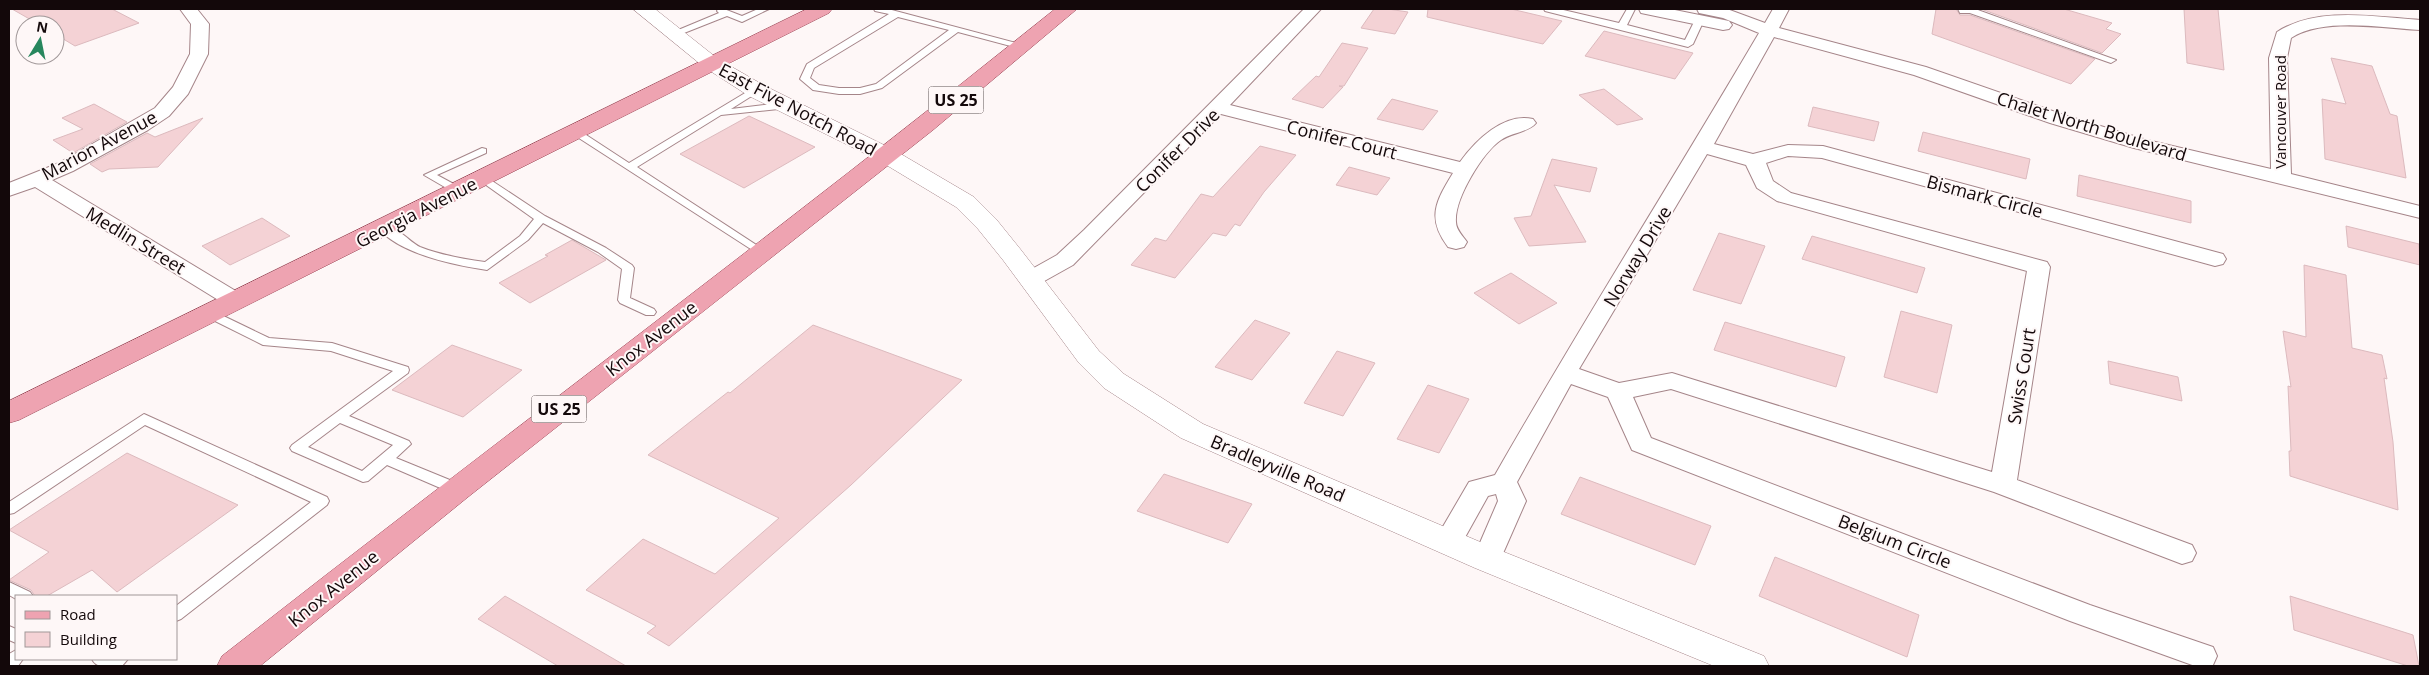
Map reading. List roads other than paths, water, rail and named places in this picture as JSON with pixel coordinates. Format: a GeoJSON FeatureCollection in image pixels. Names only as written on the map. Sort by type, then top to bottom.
{"type":"FeatureCollection","features":[{"type":"Feature","properties":{"kind":"main road","name":"Georgia Avenue"},"geometry":{"type":"LineString","coordinates":[[9,413],[459,191],[573,131],[822,9]]}},
{"type":"Feature","properties":{"kind":"main road","name":"Knox Avenue"},"geometry":{"type":"LineString","coordinates":[[236,666],[457,489],[886,155],[1067,9]]}},
{"type":"Feature","properties":{"kind":"street","name":"Marion Avenue"},"geometry":{"type":"LineString","coordinates":[[9,190],[74,163],[162,112],[181,90],[199,54],[200,24],[188,9]]}},
{"type":"Feature","properties":{"kind":"street","name":"East Five Notch Road"},"geometry":{"type":"LineString","coordinates":[[643,9],[676,33],[711,63],[755,90],[886,155]]}},
{"type":"Feature","properties":{"kind":"street","name":"Conifer Drive"},"geometry":{"type":"LineString","coordinates":[[1031,280],[1065,260],[1218,108],[1313,9]]}},
{"type":"Feature","properties":{"kind":"street","name":"Chalet North Boulevard"},"geometry":{"type":"LineString","coordinates":[[1647,9],[1702,14],[1732,27],[1768,30],[1920,72],[2057,119],[2141,144],[2420,212]]}},
{"type":"Feature","properties":{"kind":"street","name":"Norway Drive"},"geometry":{"type":"LineString","coordinates":[[1504,482],[1565,373],[1702,147],[1781,9]]}},
{"type":"Feature","properties":{"kind":"street","name":"Vancouver Road"},"geometry":{"type":"LineString","coordinates":[[2281,178],[2278,58],[2284,36],[2295,28],[2317,22],[2420,25]]}},
{"type":"Feature","properties":{"kind":"street","name":"Conifer Court"},"geometry":{"type":"LineString","coordinates":[[1218,108],[1466,170]]}},
{"type":"Feature","properties":{"kind":"street"},"geometry":{"type":"LineString","coordinates":[[1456,242],[1445,223],[1445,213],[1466,170],[1482,146],[1490,138],[1526,123]]}},
{"type":"Feature","properties":{"kind":"street"},"geometry":{"type":"LineString","coordinates":[[1702,147],[1755,162]]}},
{"type":"Feature","properties":{"kind":"street","name":"Bismark Circle"},"geometry":{"type":"LineString","coordinates":[[1755,162],[1774,152],[1796,150],[1823,152],[2215,259]]}},
{"type":"Feature","properties":{"kind":"street","name":"Bradleyville Road"},"geometry":{"type":"LineString","coordinates":[[886,155],[965,202],[987,224],[1089,357],[1114,380],[1163,414],[1192,431],[1448,542],[1751,666]]}},
{"type":"Feature","properties":{"kind":"street","name":"Swiss Court"},"geometry":{"type":"LineString","coordinates":[[1755,162],[1764,184],[1784,197],[2039,267],[2003,485]]}},
{"type":"Feature","properties":{"kind":"street","name":"Medlin Street"},"geometry":{"type":"LineString","coordinates":[[36,179],[236,301]]}},
{"type":"Feature","properties":{"kind":"street"},"geometry":{"type":"LineString","coordinates":[[1565,373],[1618,392],[1672,381],[2003,485],[2182,553]]}},
{"type":"Feature","properties":{"kind":"street","name":"Belgium Circle"},"geometry":{"type":"LineString","coordinates":[[1618,392],[1641,444],[2080,613],[2202,656]]}},
{"type":"Feature","properties":{"kind":"street"},"geometry":{"type":"LineString","coordinates":[[1448,542],[1479,490],[1504,482],[1512,501],[1487,558]]}},
{"type":"Feature","properties":{"kind":"lane"},"geometry":{"type":"LineString","coordinates":[[717,9],[742,19],[765,9]]}},
{"type":"Feature","properties":{"kind":"lane"},"geometry":{"type":"LineString","coordinates":[[878,9],[1022,46]]}},
{"type":"Feature","properties":{"kind":"lane"},"geometry":{"type":"LineString","coordinates":[[1551,9],[1688,44],[1702,14]]}},
{"type":"Feature","properties":{"kind":"lane"},"geometry":{"type":"LineString","coordinates":[[1622,26],[1631,9]]}},
{"type":"Feature","properties":{"kind":"lane"},"geometry":{"type":"LineString","coordinates":[[1969,9],[2111,60]]}},
{"type":"Feature","properties":{"kind":"lane"},"geometry":{"type":"LineString","coordinates":[[676,33],[727,13]]}},
{"type":"Feature","properties":{"kind":"lane"},"geometry":{"type":"LineString","coordinates":[[896,14],[810,66],[805,79],[816,88],[839,91],[860,91],[879,86],[956,29]]}},
{"type":"Feature","properties":{"kind":"lane"},"geometry":{"type":"LineString","coordinates":[[630,167],[755,90]]}},
{"type":"Feature","properties":{"kind":"lane"},"geometry":{"type":"LineString","coordinates":[[715,116],[734,111],[788,105]]}},
{"type":"Feature","properties":{"kind":"lane"},"geometry":{"type":"LineString","coordinates":[[573,131],[760,252]]}},
{"type":"Feature","properties":{"kind":"lane"},"geometry":{"type":"LineString","coordinates":[[459,191],[429,175],[482,151]]}},
{"type":"Feature","properties":{"kind":"lane"},"geometry":{"type":"LineString","coordinates":[[483,178],[541,218],[602,250],[628,268],[624,300],[650,312]]}},
{"type":"Feature","properties":{"kind":"lane"},"geometry":{"type":"LineString","coordinates":[[384,228],[416,249],[464,263],[487,266],[524,238],[541,218]]}},
{"type":"Feature","properties":{"kind":"lane"},"geometry":{"type":"LineString","coordinates":[[211,314],[267,342],[332,347],[403,370],[338,417],[297,448],[363,477],[404,444],[338,417]]}},
{"type":"Feature","properties":{"kind":"lane"},"geometry":{"type":"LineString","coordinates":[[9,509],[144,419],[322,501],[178,613]]}},
{"type":"Feature","properties":{"kind":"lane"},"geometry":{"type":"LineString","coordinates":[[385,460],[457,489]]}},
{"type":"Feature","properties":{"kind":"lane"},"geometry":{"type":"LineString","coordinates":[[9,588],[24,595]]}},
{"type":"Feature","properties":{"kind":"lane"},"geometry":{"type":"LineString","coordinates":[[102,660],[111,666],[119,660]]}}]}
